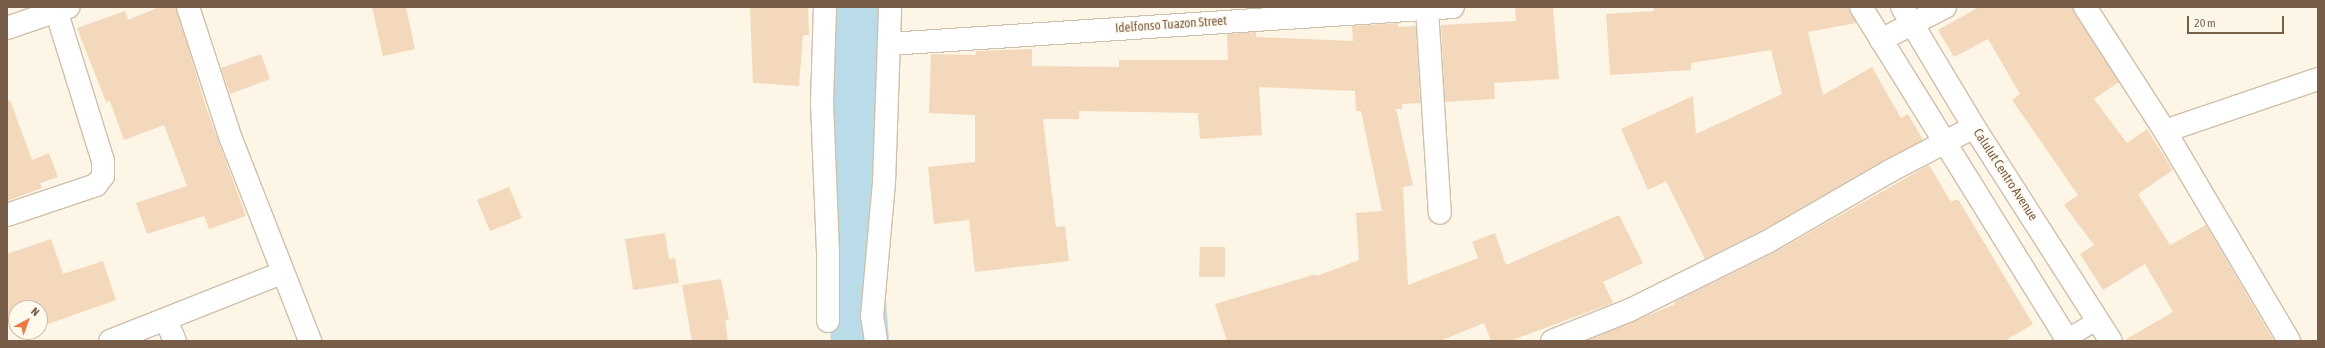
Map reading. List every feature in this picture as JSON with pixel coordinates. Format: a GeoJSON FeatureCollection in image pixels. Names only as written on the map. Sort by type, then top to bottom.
{"type":"FeatureCollection","features":[{"type":"Feature","properties":{"kind":"street"},"geometry":{"type":"LineString","coordinates":[[188,7],[231,139],[310,341]]}},
{"type":"Feature","properties":{"kind":"street"},"geometry":{"type":"LineString","coordinates":[[825,7],[822,103],[828,252],[828,321]]}},
{"type":"Feature","properties":{"kind":"street"},"geometry":{"type":"LineString","coordinates":[[876,341],[872,317],[884,183],[890,7]]}},
{"type":"Feature","properties":{"kind":"street","name":"Idelfonso Tuazon Street"},"geometry":{"type":"LineString","coordinates":[[889,44],[1453,7]]}},
{"type":"Feature","properties":{"kind":"street"},"geometry":{"type":"LineString","coordinates":[[1861,7],[2066,340]]}},
{"type":"Feature","properties":{"kind":"street"},"geometry":{"type":"LineString","coordinates":[[1881,40],[1908,16],[1945,7]]}},
{"type":"Feature","properties":{"kind":"street"},"geometry":{"type":"LineString","coordinates":[[2085,7],[2165,131],[2289,341]]}},
{"type":"Feature","properties":{"kind":"street"},"geometry":{"type":"LineString","coordinates":[[7,28],[60,8],[103,161],[103,176],[96,185],[7,215]]}},
{"type":"Feature","properties":{"kind":"street"},"geometry":{"type":"LineString","coordinates":[[1427,9],[1440,213]]}},
{"type":"Feature","properties":{"kind":"street","name":"Calulut Centro Avenue"},"geometry":{"type":"LineString","coordinates":[[1908,16],[1974,127],[2111,341]]}},
{"type":"Feature","properties":{"kind":"street"},"geometry":{"type":"LineString","coordinates":[[2165,131],[2318,79]]}},
{"type":"Feature","properties":{"kind":"street"},"geometry":{"type":"LineString","coordinates":[[1552,341],[1630,310],[1767,242],[1888,172],[1974,127]]}},
{"type":"Feature","properties":{"kind":"street"},"geometry":{"type":"LineString","coordinates":[[110,341],[166,320],[282,272]]}},
{"type":"Feature","properties":{"kind":"street"},"geometry":{"type":"LineString","coordinates":[[166,320],[175,341]]}},
{"type":"Feature","properties":{"kind":"lane"},"geometry":{"type":"LineString","coordinates":[[2066,340],[2098,320]]}},
{"type":"Feature","properties":{"kind":"building"},"geometry":{"type":"Polygon","coordinates":[[[159,7],[176,7],[207,110],[246,216],[209,229],[204,216],[147,234],[136,203],[187,186],[164,125],[124,140],[110,101],[106,102],[77,28],[125,11],[128,20],[159,7]]]}},
{"type":"Feature","properties":{"kind":"building"},"geometry":{"type":"Polygon","coordinates":[[[372,7],[406,7],[415,49],[383,56],[372,7]]]}},
{"type":"Feature","properties":{"kind":"building"},"geometry":{"type":"Polygon","coordinates":[[[750,7],[808,7],[809,35],[803,35],[799,86],[753,83],[750,7]]]}},
{"type":"Feature","properties":{"kind":"building"},"geometry":{"type":"Polygon","coordinates":[[[1515,7],[1553,7],[1559,79],[1494,83],[1495,99],[1445,102],[1441,25],[1516,21],[1515,7]]]}},
{"type":"Feature","properties":{"kind":"building"},"geometry":{"type":"Polygon","coordinates":[[[1654,7],[1849,7],[1856,23],[1808,32],[1823,95],[1872,67],[1901,118],[1908,114],[1923,140],[1761,231],[1705,259],[1666,181],[1648,190],[1621,129],[1693,96],[1696,134],[1782,94],[1771,50],[1691,63],[1691,70],[1610,75],[1606,14],[1654,11],[1654,7]]]}},
{"type":"Feature","properties":{"kind":"building"},"geometry":{"type":"Polygon","coordinates":[[[1979,7],[2073,7],[2119,82],[2094,99],[2127,143],[2147,129],[2173,170],[2138,194],[2170,245],[2206,225],[2274,341],[2123,341],[2173,312],[2145,264],[2103,290],[2080,254],[2094,245],[2064,205],[2078,195],[2012,100],[2020,94],[1988,39],[1954,57],[1938,30],[1979,7]]]}},
{"type":"Feature","properties":{"kind":"building"},"geometry":{"type":"Polygon","coordinates":[[[1398,23],[1398,27],[1416,26],[1420,103],[1402,104],[1402,109],[1396,109],[1413,185],[1403,187],[1408,285],[1478,258],[1472,242],[1495,233],[1506,265],[1619,215],[1643,263],[1603,282],[1613,303],[1510,341],[1491,341],[1484,323],[1440,341],[1227,341],[1215,304],[1316,274],[1317,276],[1359,260],[1356,213],[1382,211],[1361,111],[1356,111],[1355,91],[1259,87],[1262,135],[1200,139],[1198,113],[1079,111],[1079,119],[1043,119],[1056,227],[1065,226],[1069,261],[975,272],[969,220],[934,224],[928,167],[975,162],[975,115],[929,113],[931,54],[976,55],[976,51],[1032,49],[1032,66],[1119,67],[1119,60],[1228,60],[1227,34],[1256,32],[1256,37],[1353,41],[1352,26],[1398,23]]]}},
{"type":"Feature","properties":{"kind":"building"},"geometry":{"type":"Polygon","coordinates":[[[261,54],[270,79],[230,94],[221,68],[261,54]]]}},
{"type":"Feature","properties":{"kind":"building"},"geometry":{"type":"Polygon","coordinates":[[[10,100],[32,160],[49,153],[58,177],[40,183],[42,188],[7,201],[7,101],[10,100]]]}},
{"type":"Feature","properties":{"kind":"building"},"geometry":{"type":"Polygon","coordinates":[[[1929,165],[1951,202],[1958,199],[2033,324],[2005,341],[1586,341],[1675,304],[1674,302],[1773,253],[1929,165]]]}},
{"type":"Feature","properties":{"kind":"building"},"geometry":{"type":"Polygon","coordinates":[[[509,187],[522,218],[490,231],[477,200],[509,187]]]}},
{"type":"Feature","properties":{"kind":"building"},"geometry":{"type":"Polygon","coordinates":[[[665,233],[669,259],[675,258],[679,283],[633,290],[625,239],[665,233]]]}},
{"type":"Feature","properties":{"kind":"building"},"geometry":{"type":"Polygon","coordinates":[[[51,239],[63,274],[103,261],[116,300],[48,324],[48,300],[8,300],[7,316],[7,254],[51,239]]]}},
{"type":"Feature","properties":{"kind":"building"},"geometry":{"type":"Polygon","coordinates":[[[1200,247],[1225,247],[1225,277],[1199,277],[1200,247]]]}},
{"type":"Feature","properties":{"kind":"building"},"geometry":{"type":"Polygon","coordinates":[[[721,279],[729,320],[725,320],[728,341],[692,341],[682,285],[721,279]]]}},
{"type":"Feature","properties":{"kind":"waterway"},"geometry":{"type":"LineString","coordinates":[[860,341],[852,232],[861,7]]}}]}
